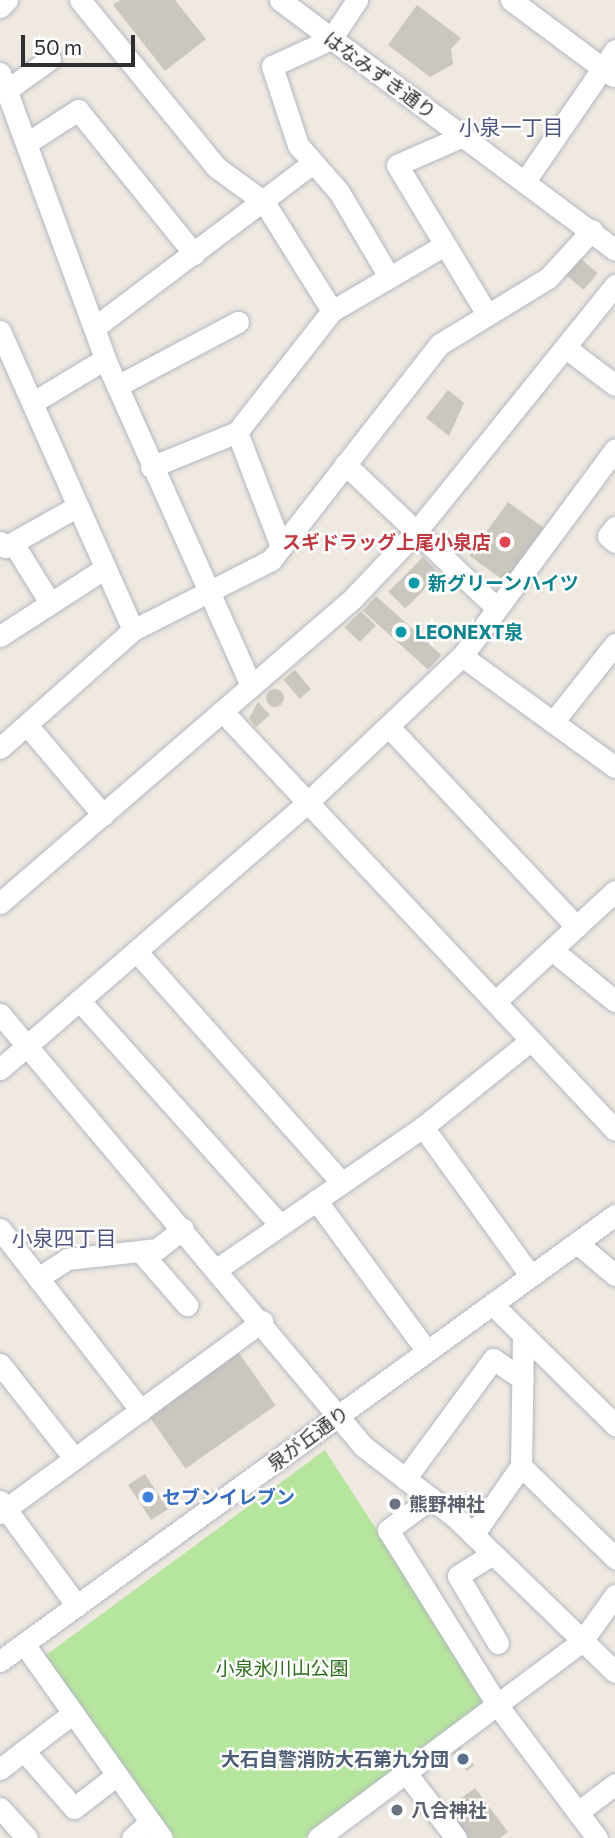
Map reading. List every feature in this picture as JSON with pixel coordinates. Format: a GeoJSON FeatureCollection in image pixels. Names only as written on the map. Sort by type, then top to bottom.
{"type":"FeatureCollection","features":[{"type":"Feature","properties":{"kind":"street"},"geometry":{"type":"LineString","coordinates":[[0,7],[7,0]]}},
{"type":"Feature","properties":{"kind":"street"},"geometry":{"type":"LineString","coordinates":[[79,0],[216,167],[264,202],[332,311]]}},
{"type":"Feature","properties":{"kind":"street","name":"はなみずき通り"},"geometry":{"type":"LineString","coordinates":[[280,0],[592,230],[615,250]]}},
{"type":"Feature","properties":{"kind":"street"},"geometry":{"type":"LineString","coordinates":[[357,0],[331,39],[272,65],[310,164],[339,191],[388,275]]}},
{"type":"Feature","properties":{"kind":"street"},"geometry":{"type":"LineString","coordinates":[[511,0],[609,73]]}},
{"type":"Feature","properties":{"kind":"street"},"geometry":{"type":"LineString","coordinates":[[525,181],[609,73],[615,50]]}},
{"type":"Feature","properties":{"kind":"street"},"geometry":{"type":"LineString","coordinates":[[50,59],[3,81],[105,359],[151,467],[251,685]]}},
{"type":"Feature","properties":{"kind":"street"},"geometry":{"type":"LineString","coordinates":[[27,143],[78,110],[194,254]]}},
{"type":"Feature","properties":{"kind":"street"},"geometry":{"type":"LineString","coordinates":[[463,136],[397,165],[443,246],[487,313]]}},
{"type":"Feature","properties":{"kind":"street"},"geometry":{"type":"LineString","coordinates":[[95,327],[264,202],[310,164]]}},
{"type":"Feature","properties":{"kind":"street"},"geometry":{"type":"LineString","coordinates":[[0,748],[133,629],[271,560],[280,544],[440,344],[548,278],[592,230]]}},
{"type":"Feature","properties":{"kind":"street"},"geometry":{"type":"LineString","coordinates":[[151,467],[237,432],[332,311],[388,275],[443,246]]}},
{"type":"Feature","properties":{"kind":"street"},"geometry":{"type":"LineString","coordinates":[[0,903],[354,597],[415,533],[615,285]]}},
{"type":"Feature","properties":{"kind":"street"},"geometry":{"type":"LineString","coordinates":[[117,386],[238,323]]}},
{"type":"Feature","properties":{"kind":"street"},"geometry":{"type":"LineString","coordinates":[[2,340],[133,629]]}},
{"type":"Feature","properties":{"kind":"street"},"geometry":{"type":"LineString","coordinates":[[566,348],[615,385]]}},
{"type":"Feature","properties":{"kind":"street"},"geometry":{"type":"LineString","coordinates":[[32,403],[105,359]]}},
{"type":"Feature","properties":{"kind":"street"},"geometry":{"type":"LineString","coordinates":[[237,432],[280,544]]}},
{"type":"Feature","properties":{"kind":"street"},"geometry":{"type":"LineString","coordinates":[[0,1069],[307,803],[463,656],[615,449]]}},
{"type":"Feature","properties":{"kind":"street"},"geometry":{"type":"LineString","coordinates":[[345,464],[497,608]]}},
{"type":"Feature","properties":{"kind":"street"},"geometry":{"type":"LineString","coordinates":[[50,603],[7,543],[78,506]]}},
{"type":"Feature","properties":{"kind":"street"},"geometry":{"type":"LineString","coordinates":[[615,527],[608,536],[615,542]]}},
{"type":"Feature","properties":{"kind":"street"},"geometry":{"type":"LineString","coordinates":[[0,636],[105,568]]}},
{"type":"Feature","properties":{"kind":"street"},"geometry":{"type":"LineString","coordinates":[[553,722],[615,644]]}},
{"type":"Feature","properties":{"kind":"street"},"geometry":{"type":"LineString","coordinates":[[463,656],[615,767]]}},
{"type":"Feature","properties":{"kind":"street"},"geometry":{"type":"LineString","coordinates":[[222,711],[615,1130]]}},
{"type":"Feature","properties":{"kind":"street"},"geometry":{"type":"LineString","coordinates":[[27,724],[103,815]]}},
{"type":"Feature","properties":{"kind":"street"},"geometry":{"type":"LineString","coordinates":[[388,727],[577,927]]}},
{"type":"Feature","properties":{"kind":"street"},"geometry":{"type":"LineString","coordinates":[[495,1002],[615,891]]}},
{"type":"Feature","properties":{"kind":"street"},"geometry":{"type":"LineString","coordinates":[[552,950],[611,990]]}},
{"type":"Feature","properties":{"kind":"street"},"geometry":{"type":"LineString","coordinates":[[136,951],[342,1183]]}},
{"type":"Feature","properties":{"kind":"street"},"geometry":{"type":"LineString","coordinates":[[79,1000],[280,1225]]}},
{"type":"Feature","properties":{"kind":"street"},"geometry":{"type":"LineString","coordinates":[[0,1014],[341,1414],[363,1446],[431,1498],[473,1535],[615,1672]]}},
{"type":"Feature","properties":{"kind":"street"},"geometry":{"type":"LineString","coordinates":[[217,1269],[423,1127],[530,1041]]}},
{"type":"Feature","properties":{"kind":"street"},"geometry":{"type":"LineString","coordinates":[[423,1127],[531,1276]]}},
{"type":"Feature","properties":{"kind":"street"},"geometry":{"type":"LineString","coordinates":[[316,1200],[427,1351]]}},
{"type":"Feature","properties":{"kind":"street","name":"泉が丘通り"},"geometry":{"type":"LineString","coordinates":[[0,1661],[615,1215]]}},
{"type":"Feature","properties":{"kind":"street"},"geometry":{"type":"LineString","coordinates":[[0,1229],[141,1411]]}},
{"type":"Feature","properties":{"kind":"street"},"geometry":{"type":"LineString","coordinates":[[38,1278],[67,1259],[157,1249],[183,1229]]}},
{"type":"Feature","properties":{"kind":"street"},"geometry":{"type":"LineString","coordinates":[[576,1243],[615,1275]]}},
{"type":"Feature","properties":{"kind":"street"},"geometry":{"type":"LineString","coordinates":[[140,1251],[187,1305]]}},
{"type":"Feature","properties":{"kind":"street"},"geometry":{"type":"LineString","coordinates":[[492,1304],[613,1419]]}},
{"type":"Feature","properties":{"kind":"street"},"geometry":{"type":"LineString","coordinates":[[77,1606],[2,1508],[141,1411],[262,1321]]}},
{"type":"Feature","properties":{"kind":"street"},"geometry":{"type":"LineString","coordinates":[[473,1535],[521,1466],[523,1335]]}},
{"type":"Feature","properties":{"kind":"street"},"geometry":{"type":"LineString","coordinates":[[405,1479],[494,1359],[523,1379]]}},
{"type":"Feature","properties":{"kind":"street"},"geometry":{"type":"LineString","coordinates":[[0,1364],[74,1458]]}},
{"type":"Feature","properties":{"kind":"street"},"geometry":{"type":"LineString","coordinates":[[521,1466],[615,1558]]}},
{"type":"Feature","properties":{"kind":"street"},"geometry":{"type":"LineString","coordinates":[[431,1498],[388,1530],[498,1706],[597,1838]]}},
{"type":"Feature","properties":{"kind":"street"},"geometry":{"type":"LineString","coordinates":[[491,1555],[458,1576],[498,1643]]}},
{"type":"Feature","properties":{"kind":"street"},"geometry":{"type":"LineString","coordinates":[[317,1838],[582,1641],[615,1595]]}},
{"type":"Feature","properties":{"kind":"street"},"geometry":{"type":"LineString","coordinates":[[24,1644],[156,1830],[132,1838]]}},
{"type":"Feature","properties":{"kind":"street"},"geometry":{"type":"LineString","coordinates":[[0,1769],[73,1713]]}},
{"type":"Feature","properties":{"kind":"street"},"geometry":{"type":"LineString","coordinates":[[24,1751],[74,1808],[117,1775]]}},
{"type":"Feature","properties":{"kind":"street"},"geometry":{"type":"LineString","coordinates":[[406,1773],[456,1838]]}},
{"type":"Feature","properties":{"kind":"street"},"geometry":{"type":"LineString","coordinates":[[578,1812],[615,1784]]}},
{"type":"Feature","properties":{"kind":"street"},"geometry":{"type":"LineString","coordinates":[[0,1808],[27,1838]]}},
{"type":"Feature","properties":{"kind":"green space","name":"小泉氷川山公園"},"geometry":{"type":"Polygon","coordinates":[[[325,1450],[485,1698],[484,1706],[304,1838],[171,1838],[45,1662],[46,1655],[325,1450]]]}},
{"type":"Feature","properties":{"kind":"building"},"geometry":{"type":"Polygon","coordinates":[[[120,0],[175,0],[206,39],[165,71],[113,5],[120,0]]]}},
{"type":"Feature","properties":{"kind":"building"},"geometry":{"type":"Polygon","coordinates":[[[417,5],[461,38],[451,49],[453,64],[430,77],[388,45],[417,5]]]}},
{"type":"Feature","properties":{"kind":"building"},"geometry":{"type":"Polygon","coordinates":[[[574,253],[598,273],[584,290],[560,270],[574,253]]]}},
{"type":"Feature","properties":{"kind":"building"},"geometry":{"type":"Polygon","coordinates":[[[448,390],[464,403],[449,436],[426,418],[448,390]]]}},
{"type":"Feature","properties":{"kind":"building"},"geometry":{"type":"Polygon","coordinates":[[[508,502],[544,528],[505,581],[469,555],[508,502]]]}},
{"type":"Feature","properties":{"kind":"building","name":"新グリーンハイツ"},"geometry":{"type":"Polygon","coordinates":[[[423,557],[440,574],[405,609],[388,592],[423,557]]]}},
{"type":"Feature","properties":{"kind":"building","name":"LEONEXT泉"},"geometry":{"type":"Polygon","coordinates":[[[376,596],[441,655],[428,670],[363,611],[376,596]]]}},
{"type":"Feature","properties":{"kind":"building"},"geometry":{"type":"Polygon","coordinates":[[[361,611],[376,626],[360,642],[345,627],[361,611]]]}},
{"type":"Feature","properties":{"kind":"building"},"geometry":{"type":"Polygon","coordinates":[[[295,670],[311,689],[300,699],[284,680],[295,670]]]}},
{"type":"Feature","properties":{"kind":"building"},"geometry":{"type":"Polygon","coordinates":[[[271,689],[279,689],[284,698],[282,705],[271,707],[266,702],[266,694],[271,689]]]}},
{"type":"Feature","properties":{"kind":"building"},"geometry":{"type":"Polygon","coordinates":[[[258,702],[270,715],[256,727],[249,718],[258,702]]]}},
{"type":"Feature","properties":{"kind":"building"},"geometry":{"type":"Polygon","coordinates":[[[239,1353],[276,1405],[186,1469],[149,1416],[239,1353]]]}},
{"type":"Feature","properties":{"kind":"building"},"geometry":{"type":"Polygon","coordinates":[[[145,1474],[168,1509],[151,1520],[128,1485],[145,1474]]]}},
{"type":"Feature","properties":{"kind":"building"},"geometry":{"type":"Polygon","coordinates":[[[460,1747],[474,1765],[467,1771],[453,1753],[460,1747]]]}},
{"type":"Feature","properties":{"kind":"building"},"geometry":{"type":"Polygon","coordinates":[[[475,1788],[508,1832],[500,1838],[468,1838],[446,1809],[475,1788]]]}},
{"type":"Feature","properties":{"kind":"place","name":"スギドラッグ上尾小泉店"},"geometry":{"type":"Point","coordinates":[505,542]}},
{"type":"Feature","properties":{"kind":"place","name":"新グリーンハイツ"},"geometry":{"type":"Point","coordinates":[414,583]}},
{"type":"Feature","properties":{"kind":"place","name":"LEONEXT泉"},"geometry":{"type":"Point","coordinates":[401,632]}},
{"type":"Feature","properties":{"kind":"place","name":"セブンイレブン"},"geometry":{"type":"Point","coordinates":[148,1497]}},
{"type":"Feature","properties":{"kind":"place","name":"熊野神社"},"geometry":{"type":"Point","coordinates":[395,1504]}},
{"type":"Feature","properties":{"kind":"place","name":"大石自警消防大石第九分団"},"geometry":{"type":"Point","coordinates":[463,1759]}},
{"type":"Feature","properties":{"kind":"place","name":"八合神社"},"geometry":{"type":"Point","coordinates":[397,1810]}},
{"type":"Feature","properties":{"kind":"district","name":"小泉一丁目"},"geometry":{"type":"Point","coordinates":[511,127]}},
{"type":"Feature","properties":{"kind":"district","name":"小泉四丁目"},"geometry":{"type":"Point","coordinates":[64,1238]}}]}
